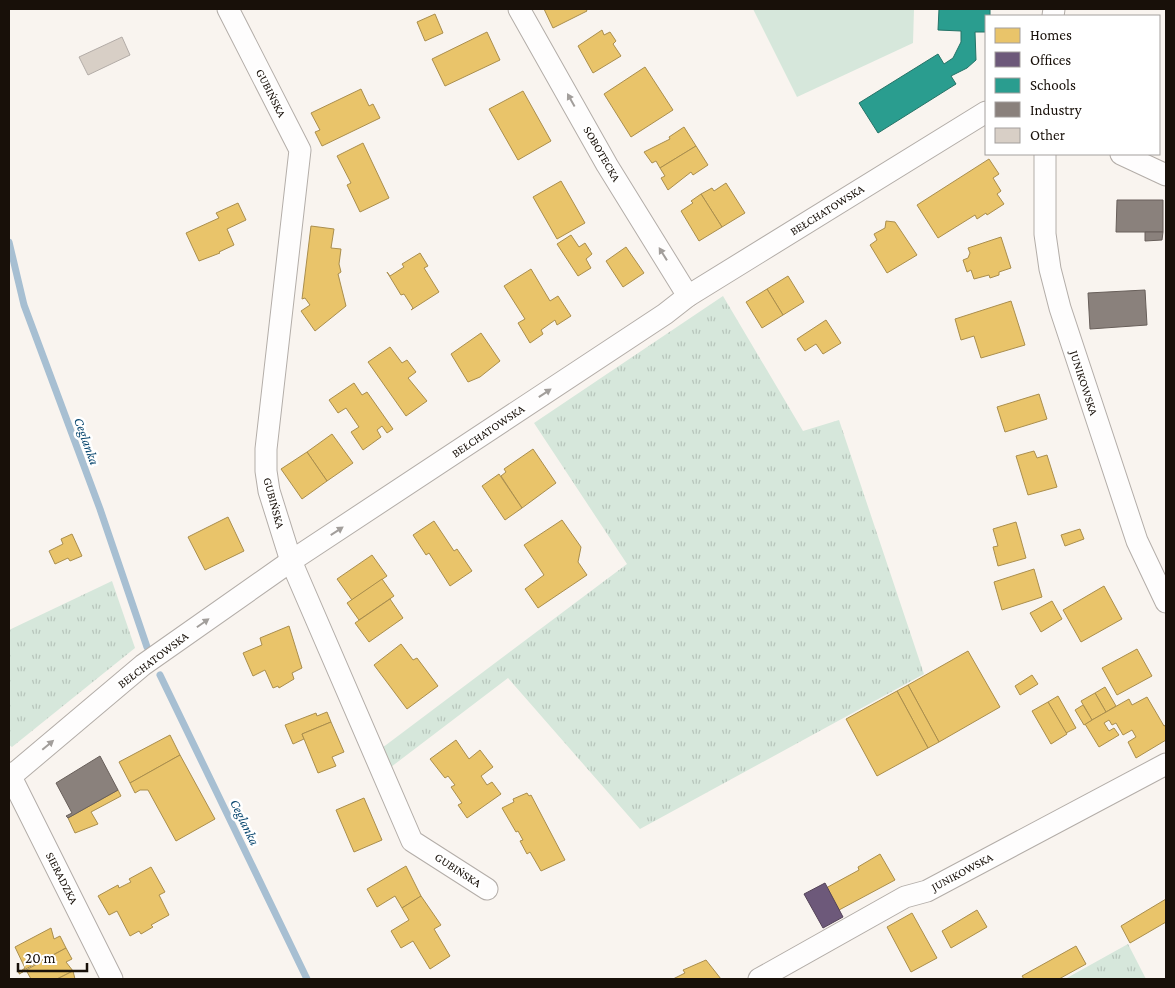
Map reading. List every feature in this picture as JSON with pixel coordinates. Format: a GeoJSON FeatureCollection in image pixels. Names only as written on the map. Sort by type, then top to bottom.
{"type":"FeatureCollection","features":[{"type":"Feature","properties":{"kind":"street","name":"GUBIŃSKA"},"geometry":{"type":"LineString","coordinates":[[228,9],[300,150],[266,449],[266,471],[269,491],[291,561],[412,840],[487,889]]}},
{"type":"Feature","properties":{"kind":"street","name":"SOBOTECKA"},"geometry":{"type":"LineString","coordinates":[[519,9],[607,165],[688,296]]}},
{"type":"Feature","properties":{"kind":"street","name":"BEŁCHATOWSKA"},"geometry":{"type":"LineString","coordinates":[[10,776],[143,665],[291,561],[665,314],[688,296],[985,113]]}},
{"type":"Feature","properties":{"kind":"street","name":"JUNIKOWSKA"},"geometry":{"type":"LineString","coordinates":[[1045,155],[1045,234],[1060,308],[1137,541],[1166,602]]}},
{"type":"Feature","properties":{"kind":"street"},"geometry":{"type":"LineString","coordinates":[[1124,155],[1166,175]]}},
{"type":"Feature","properties":{"kind":"street","name":"JUNIKOWSKA"},"geometry":{"type":"LineString","coordinates":[[758,979],[905,896],[927,891],[1166,764]]}},
{"type":"Feature","properties":{"kind":"street","name":"SIERADZKA"},"geometry":{"type":"LineString","coordinates":[[10,776],[112,979]]}},
{"type":"Feature","properties":{"kind":"green space"},"geometry":{"type":"Polygon","coordinates":[[[753,9],[914,9],[913,43],[797,97],[753,9]]]}},
{"type":"Feature","properties":{"kind":"green space"},"geometry":{"type":"Polygon","coordinates":[[[723,296],[803,431],[839,420],[924,674],[640,829],[508,678],[391,767],[382,748],[627,564],[534,423],[723,296]]]}},
{"type":"Feature","properties":{"kind":"green space"},"geometry":{"type":"Polygon","coordinates":[[[112,581],[135,648],[12,747],[9,745],[9,630],[112,581]]]}},
{"type":"Feature","properties":{"kind":"green space"},"geometry":{"type":"Polygon","coordinates":[[[1128,944],[1146,979],[1065,979],[1128,944]]]}},
{"type":"Feature","properties":{"kind":"building: Homes"},"geometry":{"type":"Polygon","coordinates":[[[544,9],[586,9],[587,11],[553,28],[544,9]]]}},
{"type":"Feature","properties":{"kind":"building: Homes"},"geometry":{"type":"Polygon","coordinates":[[[435,14],[443,33],[425,41],[417,22],[435,14]]]}},
{"type":"Feature","properties":{"kind":"building: Homes"},"geometry":{"type":"Polygon","coordinates":[[[602,30],[604,35],[610,32],[616,41],[613,44],[621,56],[593,73],[578,46],[602,30]]]}},
{"type":"Feature","properties":{"kind":"building: Homes"},"geometry":{"type":"Polygon","coordinates":[[[487,32],[500,60],[445,86],[432,59],[487,32]]]}},
{"type":"Feature","properties":{"kind":"building: Homes"},"geometry":{"type":"Polygon","coordinates":[[[645,67],[673,110],[631,137],[604,94],[645,67]]]}},
{"type":"Feature","properties":{"kind":"building: Homes"},"geometry":{"type":"Polygon","coordinates":[[[361,89],[369,106],[373,104],[380,118],[322,146],[315,132],[320,130],[311,113],[361,89]]]}},
{"type":"Feature","properties":{"kind":"building: Homes"},"geometry":{"type":"Polygon","coordinates":[[[523,91],[551,141],[518,160],[489,109],[523,91]]]}},
{"type":"Feature","properties":{"kind":"building: Homes"},"geometry":{"type":"Polygon","coordinates":[[[684,127],[696,146],[660,168],[656,161],[652,163],[644,152],[670,139],[669,137],[684,127]]]}},
{"type":"Feature","properties":{"kind":"building: Homes"},"geometry":{"type":"Polygon","coordinates":[[[363,143],[389,198],[360,212],[347,185],[351,183],[337,156],[363,143]]]}},
{"type":"Feature","properties":{"kind":"building: Homes"},"geometry":{"type":"Polygon","coordinates":[[[696,146],[708,165],[693,175],[691,172],[668,190],[661,178],[665,176],[660,168],[696,146]]]}},
{"type":"Feature","properties":{"kind":"building: Homes"},"geometry":{"type":"Polygon","coordinates":[[[989,159],[999,174],[993,178],[1001,191],[997,194],[1004,204],[977,219],[975,215],[938,238],[917,205],[989,159]]]}},
{"type":"Feature","properties":{"kind":"building: Homes"},"geometry":{"type":"Polygon","coordinates":[[[561,181],[585,223],[557,239],[533,197],[561,181]]]}},
{"type":"Feature","properties":{"kind":"building: Homes"},"geometry":{"type":"Polygon","coordinates":[[[726,183],[745,213],[722,227],[701,194],[712,188],[714,191],[726,183]]]}},
{"type":"Feature","properties":{"kind":"building: Homes"},"geometry":{"type":"Polygon","coordinates":[[[701,194],[722,227],[699,241],[681,211],[693,203],[691,201],[701,194]]]}},
{"type":"Feature","properties":{"kind":"building: Homes"},"geometry":{"type":"Polygon","coordinates":[[[238,203],[246,220],[227,229],[234,245],[199,261],[186,233],[219,218],[216,213],[238,203]]]}},
{"type":"Feature","properties":{"kind":"building: Homes"},"geometry":{"type":"Polygon","coordinates":[[[886,221],[895,222],[917,255],[887,273],[870,245],[877,240],[874,234],[885,228],[886,221]]]}},
{"type":"Feature","properties":{"kind":"building: Homes"},"geometry":{"type":"Polygon","coordinates":[[[311,226],[334,229],[331,248],[341,249],[339,264],[341,272],[338,274],[346,306],[315,331],[301,311],[310,305],[305,298],[302,299],[311,226]]]}},
{"type":"Feature","properties":{"kind":"building: Homes"},"geometry":{"type":"Polygon","coordinates":[[[571,235],[579,247],[585,243],[592,254],[586,259],[591,268],[578,276],[557,244],[571,235]]]}},
{"type":"Feature","properties":{"kind":"building: Homes"},"geometry":{"type":"Polygon","coordinates":[[[1001,237],[1011,268],[999,272],[999,275],[990,278],[989,275],[974,279],[971,270],[967,272],[963,260],[968,258],[970,253],[968,248],[1001,237]]]}},
{"type":"Feature","properties":{"kind":"building: Homes"},"geometry":{"type":"Polygon","coordinates":[[[626,247],[644,273],[623,287],[606,261],[626,247]]]}},
{"type":"Feature","properties":{"kind":"building: Homes"},"geometry":{"type":"Polygon","coordinates":[[[420,253],[428,266],[424,268],[439,292],[411,310],[413,308],[404,294],[401,295],[387,272],[390,276],[404,267],[402,264],[420,253]]]}},
{"type":"Feature","properties":{"kind":"building: Homes"},"geometry":{"type":"Polygon","coordinates":[[[531,269],[550,301],[558,296],[571,316],[557,325],[555,320],[541,330],[543,334],[530,343],[518,323],[525,319],[504,286],[531,269]]]}},
{"type":"Feature","properties":{"kind":"building: Homes"},"geometry":{"type":"Polygon","coordinates":[[[788,276],[804,302],[783,315],[767,289],[788,276]]]}},
{"type":"Feature","properties":{"kind":"building: Homes"},"geometry":{"type":"Polygon","coordinates":[[[767,289],[783,315],[762,328],[746,302],[767,289]]]}},
{"type":"Feature","properties":{"kind":"building: Homes"},"geometry":{"type":"Polygon","coordinates":[[[1011,301],[1025,345],[981,358],[974,336],[961,340],[955,319],[1011,301]]]}},
{"type":"Feature","properties":{"kind":"building: Homes"},"geometry":{"type":"Polygon","coordinates":[[[826,320],[841,343],[823,354],[816,344],[805,351],[797,339],[826,320]]]}},
{"type":"Feature","properties":{"kind":"building: Homes"},"geometry":{"type":"Polygon","coordinates":[[[481,333],[500,361],[480,377],[468,382],[451,354],[481,333]]]}},
{"type":"Feature","properties":{"kind":"building: Homes"},"geometry":{"type":"Polygon","coordinates":[[[390,347],[402,363],[407,360],[416,372],[408,378],[427,401],[406,416],[368,362],[390,347]]]}},
{"type":"Feature","properties":{"kind":"building: Homes"},"geometry":{"type":"Polygon","coordinates":[[[354,383],[362,395],[367,392],[393,429],[387,433],[382,426],[377,430],[381,437],[363,450],[351,432],[359,427],[346,408],[338,413],[329,400],[354,383]]]}},
{"type":"Feature","properties":{"kind":"building: Homes"},"geometry":{"type":"Polygon","coordinates":[[[1039,394],[1047,419],[1005,432],[997,407],[1039,394]]]}},
{"type":"Feature","properties":{"kind":"building: Homes"},"geometry":{"type":"Polygon","coordinates":[[[332,434],[353,463],[327,481],[307,452],[332,434]]]}},
{"type":"Feature","properties":{"kind":"building: Homes"},"geometry":{"type":"Polygon","coordinates":[[[533,449],[556,483],[522,508],[501,476],[506,472],[504,469],[533,449]]]}},
{"type":"Feature","properties":{"kind":"building: Homes"},"geometry":{"type":"Polygon","coordinates":[[[1034,451],[1037,458],[1047,455],[1057,487],[1028,495],[1016,456],[1034,451]]]}},
{"type":"Feature","properties":{"kind":"building: Homes"},"geometry":{"type":"Polygon","coordinates":[[[307,452],[327,481],[302,499],[281,469],[307,452]]]}},
{"type":"Feature","properties":{"kind":"building: Homes"},"geometry":{"type":"Polygon","coordinates":[[[499,474],[522,508],[505,520],[482,486],[499,474]]]}},
{"type":"Feature","properties":{"kind":"building: Homes"},"geometry":{"type":"Polygon","coordinates":[[[228,517],[244,551],[205,570],[188,537],[228,517]]]}},
{"type":"Feature","properties":{"kind":"building: Homes"},"geometry":{"type":"Polygon","coordinates":[[[562,520],[581,547],[578,562],[587,575],[538,608],[525,589],[544,575],[524,545],[562,520]]]}},
{"type":"Feature","properties":{"kind":"building: Homes"},"geometry":{"type":"Polygon","coordinates":[[[434,521],[454,551],[457,549],[472,571],[450,586],[429,553],[426,555],[413,535],[434,521]]]}},
{"type":"Feature","properties":{"kind":"building: Homes"},"geometry":{"type":"Polygon","coordinates":[[[1016,522],[1026,558],[998,566],[993,547],[998,546],[993,529],[1016,522]]]}},
{"type":"Feature","properties":{"kind":"building: Homes"},"geometry":{"type":"Polygon","coordinates":[[[1080,529],[1084,539],[1065,546],[1061,535],[1080,529]]]}},
{"type":"Feature","properties":{"kind":"building: Homes"},"geometry":{"type":"Polygon","coordinates":[[[72,534],[82,556],[70,561],[68,558],[55,564],[49,551],[63,544],[61,539],[72,534]]]}},
{"type":"Feature","properties":{"kind":"building: Homes"},"geometry":{"type":"Polygon","coordinates":[[[372,555],[387,576],[352,600],[337,579],[372,555]]]}},
{"type":"Feature","properties":{"kind":"building: Homes"},"geometry":{"type":"Polygon","coordinates":[[[1034,569],[1042,597],[1002,610],[994,582],[1034,569]]]}},
{"type":"Feature","properties":{"kind":"building: Homes"},"geometry":{"type":"Polygon","coordinates":[[[382,579],[394,596],[359,620],[347,603],[382,579]]]}},
{"type":"Feature","properties":{"kind":"building: Homes"},"geometry":{"type":"Polygon","coordinates":[[[1104,586],[1122,619],[1081,642],[1063,610],[1104,586]]]}},
{"type":"Feature","properties":{"kind":"building: Homes"},"geometry":{"type":"Polygon","coordinates":[[[390,599],[403,618],[369,642],[355,623],[390,599]]]}},
{"type":"Feature","properties":{"kind":"building: Homes"},"geometry":{"type":"Polygon","coordinates":[[[1052,601],[1062,619],[1041,632],[1030,613],[1052,601]]]}},
{"type":"Feature","properties":{"kind":"building: Homes"},"geometry":{"type":"Polygon","coordinates":[[[289,626],[302,668],[292,673],[294,679],[279,688],[278,686],[273,688],[265,670],[253,676],[243,653],[262,645],[260,638],[289,626]]]}},
{"type":"Feature","properties":{"kind":"building: Homes"},"geometry":{"type":"Polygon","coordinates":[[[401,644],[413,660],[417,658],[438,686],[407,709],[374,665],[401,644]]]}},
{"type":"Feature","properties":{"kind":"building: Homes"},"geometry":{"type":"Polygon","coordinates":[[[1137,649],[1152,676],[1117,695],[1102,668],[1137,649]]]}},
{"type":"Feature","properties":{"kind":"building: Homes"},"geometry":{"type":"Polygon","coordinates":[[[968,651],[1000,707],[939,742],[908,685],[968,651]]]}},
{"type":"Feature","properties":{"kind":"building: Homes"},"geometry":{"type":"Polygon","coordinates":[[[1032,675],[1038,684],[1020,695],[1015,686],[1032,675]]]}},
{"type":"Feature","properties":{"kind":"building: Homes"},"geometry":{"type":"Polygon","coordinates":[[[908,685],[939,742],[928,748],[897,691],[908,685]]]}},
{"type":"Feature","properties":{"kind":"building: Homes"},"geometry":{"type":"Polygon","coordinates":[[[1105,687],[1116,706],[1106,712],[1095,693],[1105,687]]]}},
{"type":"Feature","properties":{"kind":"building: Homes"},"geometry":{"type":"Polygon","coordinates":[[[897,691],[928,748],[877,776],[846,719],[897,691]]]}},
{"type":"Feature","properties":{"kind":"building: Homes"},"geometry":{"type":"Polygon","coordinates":[[[1095,693],[1106,712],[1092,720],[1081,701],[1095,693]]]}},
{"type":"Feature","properties":{"kind":"building: Homes"},"geometry":{"type":"Polygon","coordinates":[[[1058,696],[1076,728],[1066,733],[1048,702],[1058,696]]]}},
{"type":"Feature","properties":{"kind":"building: Homes"},"geometry":{"type":"Polygon","coordinates":[[[1147,697],[1164,726],[1166,725],[1166,740],[1136,758],[1128,742],[1136,737],[1132,730],[1123,735],[1116,723],[1112,725],[1109,720],[1104,723],[1109,731],[1114,728],[1119,735],[1099,747],[1085,724],[1129,699],[1132,705],[1147,697]]]}},
{"type":"Feature","properties":{"kind":"building: Homes"},"geometry":{"type":"Polygon","coordinates":[[[1048,702],[1067,734],[1051,744],[1032,711],[1048,702]]]}},
{"type":"Feature","properties":{"kind":"building: Homes"},"geometry":{"type":"Polygon","coordinates":[[[1083,705],[1092,720],[1084,725],[1075,710],[1083,705]]]}},
{"type":"Feature","properties":{"kind":"building: Homes"},"geometry":{"type":"Polygon","coordinates":[[[327,712],[331,722],[302,734],[304,739],[293,744],[285,725],[316,713],[317,716],[327,712]]]}},
{"type":"Feature","properties":{"kind":"building: Homes"},"geometry":{"type":"Polygon","coordinates":[[[331,722],[344,752],[332,757],[336,766],[318,773],[302,734],[331,722]]]}},
{"type":"Feature","properties":{"kind":"building: Homes"},"geometry":{"type":"Polygon","coordinates":[[[170,735],[180,755],[130,783],[119,762],[170,735]]]}},
{"type":"Feature","properties":{"kind":"building: Homes"},"geometry":{"type":"Polygon","coordinates":[[[456,740],[469,759],[480,750],[493,767],[481,776],[487,785],[492,782],[501,794],[467,818],[458,805],[462,803],[451,787],[455,785],[448,776],[445,778],[430,759],[456,740]]]}},
{"type":"Feature","properties":{"kind":"building: Homes"},"geometry":{"type":"Polygon","coordinates":[[[180,755],[215,819],[176,841],[148,790],[140,790],[135,793],[130,783],[180,755]]]}},
{"type":"Feature","properties":{"kind":"building: Homes"},"geometry":{"type":"Polygon","coordinates":[[[118,790],[121,796],[91,812],[98,824],[75,833],[68,818],[118,790]]]}},
{"type":"Feature","properties":{"kind":"building: Homes"},"geometry":{"type":"Polygon","coordinates":[[[527,793],[529,796],[531,795],[565,860],[541,871],[530,852],[527,854],[520,841],[523,840],[502,808],[514,802],[513,799],[527,793]]]}},
{"type":"Feature","properties":{"kind":"building: Homes"},"geometry":{"type":"Polygon","coordinates":[[[364,798],[382,840],[354,852],[336,810],[364,798]]]}},
{"type":"Feature","properties":{"kind":"building: Homes"},"geometry":{"type":"Polygon","coordinates":[[[880,854],[895,880],[839,910],[826,888],[859,870],[858,867],[880,854]]]}},
{"type":"Feature","properties":{"kind":"building: Homes"},"geometry":{"type":"Polygon","coordinates":[[[406,866],[421,896],[402,908],[395,896],[377,907],[367,889],[406,866]]]}},
{"type":"Feature","properties":{"kind":"building: Homes"},"geometry":{"type":"Polygon","coordinates":[[[151,867],[165,892],[159,895],[169,915],[151,925],[153,927],[141,934],[139,931],[130,936],[117,911],[109,915],[98,896],[118,885],[119,888],[131,882],[129,879],[151,867]]]}},
{"type":"Feature","properties":{"kind":"building: Homes"},"geometry":{"type":"Polygon","coordinates":[[[421,896],[441,925],[434,929],[450,956],[430,969],[413,941],[401,948],[391,931],[409,920],[402,908],[421,896]]]}},
{"type":"Feature","properties":{"kind":"building: Homes"},"geometry":{"type":"Polygon","coordinates":[[[1166,899],[1166,922],[1130,943],[1121,926],[1166,899]]]}},
{"type":"Feature","properties":{"kind":"building: Homes"},"geometry":{"type":"Polygon","coordinates":[[[977,910],[987,927],[951,948],[942,931],[977,910]]]}},
{"type":"Feature","properties":{"kind":"building: Homes"},"geometry":{"type":"Polygon","coordinates":[[[912,913],[937,958],[911,972],[887,927],[912,913]]]}},
{"type":"Feature","properties":{"kind":"building: Homes"},"geometry":{"type":"Polygon","coordinates":[[[51,928],[54,939],[60,936],[66,948],[18,973],[25,968],[15,947],[51,928]]]}},
{"type":"Feature","properties":{"kind":"building: Homes"},"geometry":{"type":"Polygon","coordinates":[[[1076,946],[1086,964],[1059,979],[1024,979],[1022,976],[1076,946]]]}},
{"type":"Feature","properties":{"kind":"building: Homes"},"geometry":{"type":"Polygon","coordinates":[[[66,948],[72,959],[66,962],[73,971],[57,979],[31,979],[26,970],[66,948]]]}},
{"type":"Feature","properties":{"kind":"building: Homes"},"geometry":{"type":"Polygon","coordinates":[[[706,960],[721,979],[673,979],[685,973],[683,970],[706,960]]]}},
{"type":"Feature","properties":{"kind":"building: Homes"},"geometry":{"type":"Polygon","coordinates":[[[73,971],[75,979],[57,979],[73,971]]]}},
{"type":"Feature","properties":{"kind":"building: Offices"},"geometry":{"type":"Polygon","coordinates":[[[825,883],[843,917],[823,928],[804,894],[825,883]]]}},
{"type":"Feature","properties":{"kind":"building: Schools"},"geometry":{"type":"Polygon","coordinates":[[[939,9],[990,9],[990,15],[985,15],[985,32],[975,32],[976,60],[967,68],[951,76],[956,84],[878,133],[859,103],[938,54],[944,64],[953,58],[961,42],[961,31],[938,30],[939,9]]]}},
{"type":"Feature","properties":{"kind":"building: Industry"},"geometry":{"type":"Polygon","coordinates":[[[1117,200],[1163,200],[1163,232],[1116,232],[1117,200]]]}},
{"type":"Feature","properties":{"kind":"building: Industry"},"geometry":{"type":"Polygon","coordinates":[[[1145,232],[1163,232],[1162,240],[1145,241],[1145,232]]]}},
{"type":"Feature","properties":{"kind":"building: Industry"},"geometry":{"type":"Polygon","coordinates":[[[1145,290],[1147,325],[1090,329],[1088,293],[1145,290]]]}},
{"type":"Feature","properties":{"kind":"building: Industry"},"geometry":{"type":"Polygon","coordinates":[[[100,756],[118,790],[68,818],[66,816],[72,813],[56,783],[100,756]]]}},
{"type":"Feature","properties":{"kind":"building: Other"},"geometry":{"type":"Polygon","coordinates":[[[122,37],[130,55],[88,75],[79,57],[122,37]]]}},
{"type":"Feature","properties":{"kind":"waterway","name":"Ceglanka"},"geometry":{"type":"LineString","coordinates":[[9,242],[24,305],[100,509],[147,647]]}},
{"type":"Feature","properties":{"kind":"waterway","name":"Ceglanka"},"geometry":{"type":"LineString","coordinates":[[160,675],[307,979]]}}]}
